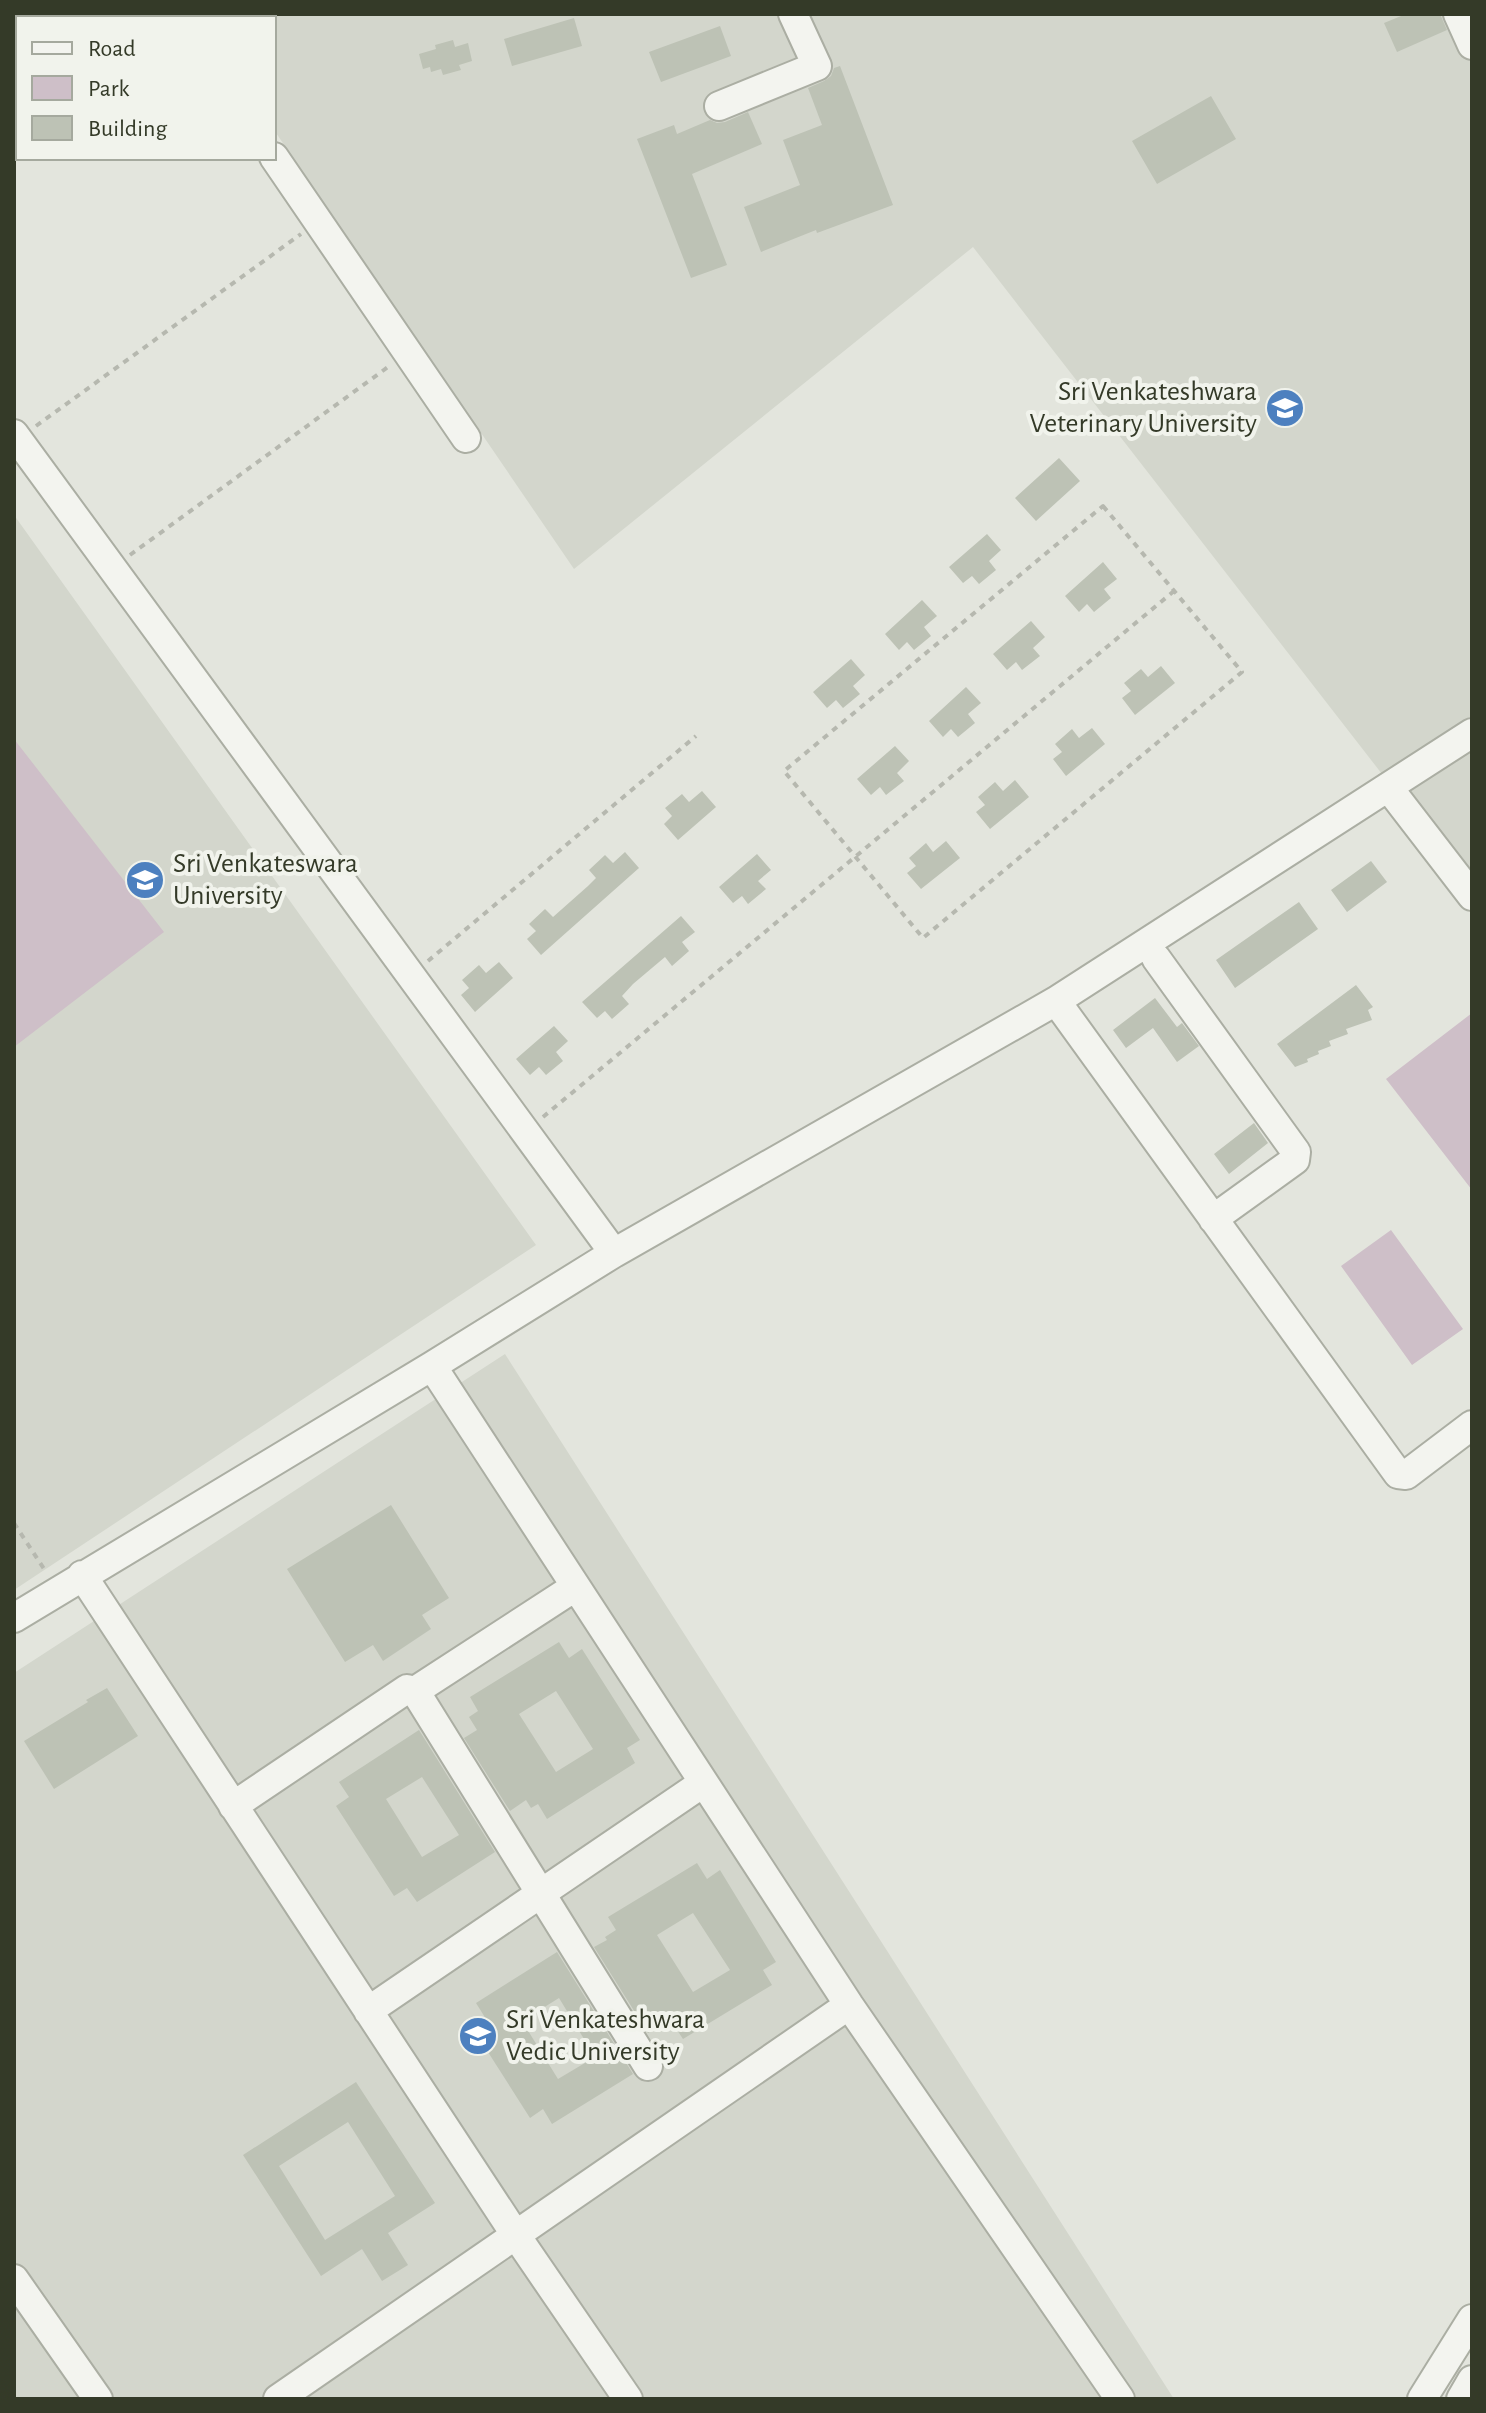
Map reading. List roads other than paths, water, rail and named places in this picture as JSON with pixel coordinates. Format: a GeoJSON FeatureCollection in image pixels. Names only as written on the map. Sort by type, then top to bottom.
{"type":"FeatureCollection","features":[{"type":"Feature","properties":{"kind":"street"},"geometry":{"type":"LineString","coordinates":[[719,106],[817,66],[793,14]]}},
{"type":"Feature","properties":{"kind":"street"},"geometry":{"type":"LineString","coordinates":[[1458,14],[1472,45]]}},
{"type":"Feature","properties":{"kind":"street"},"geometry":{"type":"LineString","coordinates":[[276,160],[466,438]]}},
{"type":"Feature","properties":{"kind":"street"},"geometry":{"type":"LineString","coordinates":[[16,437],[614,1253]]}},
{"type":"Feature","properties":{"kind":"street"},"geometry":{"type":"LineString","coordinates":[[20,1605],[58,1591],[614,1253],[1056,1001],[1472,733]]}},
{"type":"Feature","properties":{"kind":"street"},"geometry":{"type":"LineString","coordinates":[[1388,787],[1472,896]]}},
{"type":"Feature","properties":{"kind":"street"},"geometry":{"type":"LineString","coordinates":[[1156,958],[1296,1152],[1295,1160],[1213,1219]]}},
{"type":"Feature","properties":{"kind":"street"},"geometry":{"type":"LineString","coordinates":[[1056,1001],[1398,1474],[1406,1475],[1472,1425]]}},
{"type":"Feature","properties":{"kind":"street"},"geometry":{"type":"LineString","coordinates":[[432,1366],[849,2005],[1120,2399]]}},
{"type":"Feature","properties":{"kind":"street"},"geometry":{"type":"LineString","coordinates":[[82,1575],[515,2234],[628,2399]]}},
{"type":"Feature","properties":{"kind":"street"},"geometry":{"type":"LineString","coordinates":[[415,1691],[575,1587]]}},
{"type":"Feature","properties":{"kind":"street"},"geometry":{"type":"LineString","coordinates":[[233,1806],[407,1689],[415,1691],[648,2066]]}},
{"type":"Feature","properties":{"kind":"street"},"geometry":{"type":"LineString","coordinates":[[368,2011],[703,1783]]}},
{"type":"Feature","properties":{"kind":"street"},"geometry":{"type":"LineString","coordinates":[[278,2399],[849,2005]]}},
{"type":"Feature","properties":{"kind":"street"},"geometry":{"type":"LineString","coordinates":[[14,2279],[98,2399]]}},
{"type":"Feature","properties":{"kind":"street"},"geometry":{"type":"LineString","coordinates":[[1422,2399],[1472,2319]]}},
{"type":"Feature","properties":{"kind":"street"},"geometry":{"type":"LineString","coordinates":[[1461,2399],[1472,2380]]}},
{"type":"Feature","properties":{"kind":"place","name":"Sri Venkateshwara Veterinary University"},"geometry":{"type":"Point","coordinates":[1285,408]}},
{"type":"Feature","properties":{"kind":"place","name":"Sri Venkateswara University"},"geometry":{"type":"Point","coordinates":[145,880]}},
{"type":"Feature","properties":{"kind":"place","name":"Sri Venkateshwara Vedic University"},"geometry":{"type":"Point","coordinates":[478,2036]}}]}
